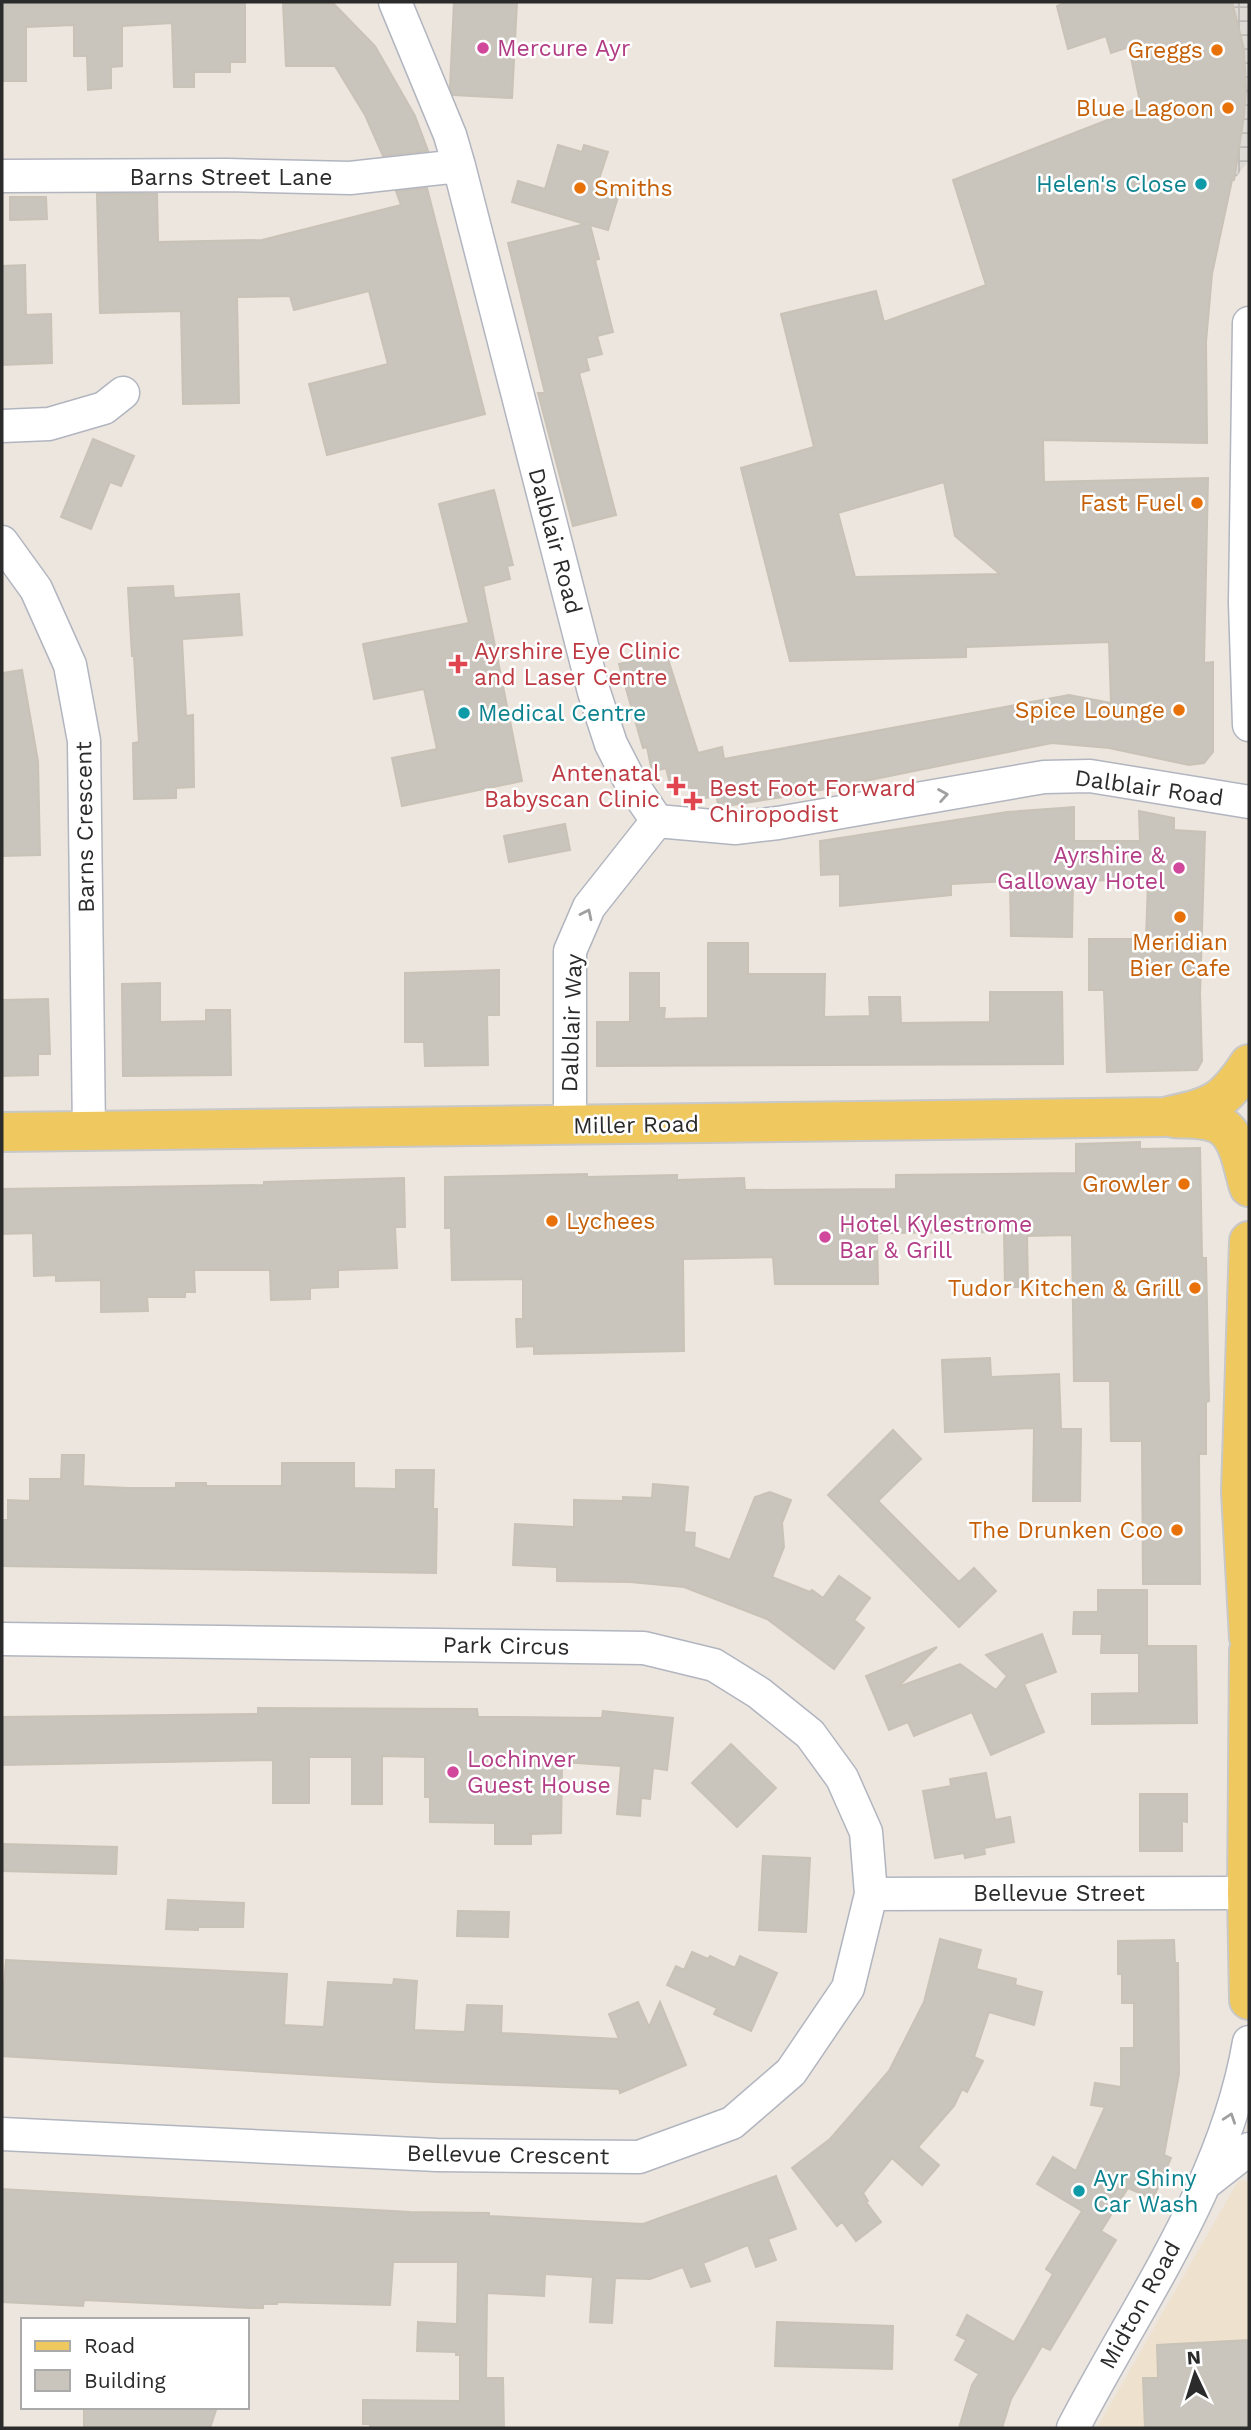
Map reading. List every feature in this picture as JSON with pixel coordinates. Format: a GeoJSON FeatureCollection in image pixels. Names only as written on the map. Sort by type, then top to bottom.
{"type":"FeatureCollection","features":[{"type":"Feature","properties":{"kind":"main road","name":"Miller Road"},"geometry":{"type":"LineString","coordinates":[[2,1132],[1165,1117],[1205,1107],[1220,1100],[1235,1085],[1249,1064]]}},
{"type":"Feature","properties":{"kind":"main road"},"geometry":{"type":"LineString","coordinates":[[1165,1117],[1214,1122],[1228,1129],[1235,1141],[1249,1187]]}},
{"type":"Feature","properties":{"kind":"main road"},"geometry":{"type":"LineString","coordinates":[[1249,1241],[1245,1485],[1249,1638]]}},
{"type":"Feature","properties":{"kind":"main road"},"geometry":{"type":"LineString","coordinates":[[1249,1651],[1249,2000]]}},
{"type":"Feature","properties":{"kind":"street","name":"Dalblair Road"},"geometry":{"type":"LineString","coordinates":[[395,2],[450,135],[459,166],[594,692],[611,744],[630,781],[657,821],[735,828],[1044,777],[1069,776],[1090,776],[1249,802]]}},
{"type":"Feature","properties":{"kind":"street","name":"Barns Street Lane"},"geometry":{"type":"LineString","coordinates":[[2,176],[227,175],[350,178],[459,166]]}},
{"type":"Feature","properties":{"kind":"street"},"geometry":{"type":"LineString","coordinates":[[1249,323],[1249,725]]}},
{"type":"Feature","properties":{"kind":"street"},"geometry":{"type":"LineString","coordinates":[[2,426],[49,424],[104,408],[123,393]]}},
{"type":"Feature","properties":{"kind":"street","name":"Barns Crescent"},"geometry":{"type":"LineString","coordinates":[[2,542],[36,589],[70,665],[85,741],[89,1132]]}},
{"type":"Feature","properties":{"kind":"street","name":"Dalblair Way"},"geometry":{"type":"LineString","coordinates":[[570,1125],[570,951],[589,907],[657,821]]}},
{"type":"Feature","properties":{"kind":"street","name":"Park Circus"},"geometry":{"type":"LineString","coordinates":[[2,1639],[644,1648],[714,1665],[759,1693],[810,1734],[842,1778],[866,1832],[872,1894]]}},
{"type":"Feature","properties":{"kind":"street","name":"Bellevue Street"},"geometry":{"type":"LineString","coordinates":[[872,1894],[1247,1892]]}},
{"type":"Feature","properties":{"kind":"street","name":"Bellevue Crescent"},"geometry":{"type":"LineString","coordinates":[[2,2134],[437,2155],[639,2157],[732,2123],[792,2072],[848,1988],[872,1894]]}},
{"type":"Feature","properties":{"kind":"street","name":"Midton Road"},"geometry":{"type":"LineString","coordinates":[[1073,2428],[1207,2182],[1243,2081],[1249,2042]]}},
{"type":"Feature","properties":{"kind":"street","name":"Midton Road"},"geometry":{"type":"LineString","coordinates":[[1207,2182],[1249,2149]]}},
{"type":"Feature","properties":{"kind":"shaded area"},"geometry":{"type":"Polygon","coordinates":[[[1233,2],[1249,2],[1249,160],[1234,180],[1246,90],[1244,49],[1233,2]]]}},
{"type":"Feature","properties":{"kind":"shaded area"},"geometry":{"type":"Polygon","coordinates":[[[1238,2181],[1249,2181],[1249,2428],[1097,2428],[1238,2181]]]}},
{"type":"Feature","properties":{"kind":"building"},"geometry":{"type":"Polygon","coordinates":[[[2,2],[245,2],[245,62],[230,62],[230,72],[194,72],[194,87],[174,87],[172,23],[122,26],[122,66],[111,67],[111,88],[88,90],[87,56],[74,56],[74,25],[26,27],[26,81],[2,81],[2,2]]]}},
{"type":"Feature","properties":{"kind":"building","name":"Mercure Ayr"},"geometry":{"type":"Polygon","coordinates":[[[454,2],[517,2],[512,98],[453,95],[450,87],[454,2]]]}},
{"type":"Feature","properties":{"kind":"building"},"geometry":{"type":"Polygon","coordinates":[[[1067,2],[1232,2],[1244,49],[1244,116],[1234,180],[1212,274],[1206,342],[1207,443],[1043,440],[1044,482],[1208,478],[1204,663],[1213,662],[1213,752],[1204,763],[1189,765],[1109,748],[1052,743],[801,794],[719,807],[716,796],[694,800],[691,787],[672,792],[666,768],[652,772],[647,747],[643,748],[619,664],[666,653],[698,753],[722,747],[724,759],[1069,695],[1111,703],[1109,642],[966,647],[966,657],[790,661],[741,468],[814,447],[781,314],[876,291],[884,322],[986,285],[953,180],[1141,107],[1129,47],[1111,53],[1106,36],[1068,49],[1057,6],[1067,2]],[[944,482],[838,513],[855,577],[1000,574],[955,536],[944,482]]]}},
{"type":"Feature","properties":{"kind":"building"},"geometry":{"type":"Polygon","coordinates":[[[283,3],[334,4],[375,46],[415,116],[428,151],[383,156],[365,115],[335,66],[286,66],[283,3]]]}},
{"type":"Feature","properties":{"kind":"building"},"geometry":{"type":"Polygon","coordinates":[[[558,145],[582,152],[584,145],[608,152],[599,179],[620,190],[608,230],[590,225],[599,259],[595,260],[613,332],[597,336],[602,354],[586,358],[589,370],[579,373],[616,515],[573,526],[538,393],[545,393],[508,243],[585,224],[512,202],[518,181],[545,189],[558,145]]]}},
{"type":"Feature","properties":{"kind":"building"},"geometry":{"type":"Polygon","coordinates":[[[427,188],[485,414],[327,455],[309,384],[388,364],[369,291],[294,310],[290,296],[237,297],[239,403],[183,404],[181,311],[100,313],[97,194],[157,194],[158,242],[262,240],[401,205],[396,191],[427,188]]]}},
{"type":"Feature","properties":{"kind":"building"},"geometry":{"type":"Polygon","coordinates":[[[10,197],[46,197],[47,219],[10,220],[10,197]]]}},
{"type":"Feature","properties":{"kind":"building"},"geometry":{"type":"Polygon","coordinates":[[[25,265],[26,315],[51,314],[52,363],[2,365],[2,266],[25,265]]]}},
{"type":"Feature","properties":{"kind":"building"},"geometry":{"type":"Polygon","coordinates":[[[93,439],[134,456],[121,486],[110,482],[91,529],[61,517],[93,439]]]}},
{"type":"Feature","properties":{"kind":"building","name":"Medical Centre"},"geometry":{"type":"Polygon","coordinates":[[[494,490],[513,565],[507,566],[510,579],[483,586],[522,781],[402,806],[392,758],[437,749],[424,689],[374,699],[363,644],[469,623],[439,504],[494,490]]]}},
{"type":"Feature","properties":{"kind":"building"},"geometry":{"type":"Polygon","coordinates":[[[173,586],[174,598],[239,594],[242,635],[182,639],[186,716],[193,715],[194,787],[176,788],[176,798],[134,799],[133,743],[139,742],[128,588],[173,586]]]}},
{"type":"Feature","properties":{"kind":"building"},"geometry":{"type":"Polygon","coordinates":[[[22,670],[38,761],[40,855],[2,856],[2,673],[22,670]]]}},
{"type":"Feature","properties":{"kind":"building"},"geometry":{"type":"Polygon","coordinates":[[[1074,807],[1074,841],[1140,841],[1139,811],[1174,818],[1174,830],[1205,832],[1200,994],[1202,1061],[1197,1070],[1107,1072],[1104,990],[1089,990],[1089,939],[1146,939],[1148,881],[1073,880],[1072,937],[1011,936],[1010,881],[951,884],[951,895],[840,906],[840,874],[821,875],[820,841],[1007,812],[1074,807]]]}},
{"type":"Feature","properties":{"kind":"building"},"geometry":{"type":"Polygon","coordinates":[[[565,824],[570,850],[509,862],[504,836],[565,824]]]}},
{"type":"Feature","properties":{"kind":"building"},"geometry":{"type":"Polygon","coordinates":[[[708,943],[748,943],[748,974],[825,974],[824,1017],[870,1016],[869,997],[900,997],[901,1023],[990,1022],[990,992],[1062,992],[1063,1064],[597,1066],[597,1022],[630,1022],[630,973],[659,973],[659,1008],[665,1008],[664,1019],[708,1018],[708,943]]]}},
{"type":"Feature","properties":{"kind":"building"},"geometry":{"type":"Polygon","coordinates":[[[499,970],[499,1015],[487,1015],[488,1065],[425,1066],[424,1042],[405,1042],[405,973],[499,970]]]}},
{"type":"Feature","properties":{"kind":"building"},"geometry":{"type":"Polygon","coordinates":[[[160,983],[160,1022],[206,1021],[206,1010],[230,1010],[231,1075],[123,1076],[122,984],[160,983]]]}},
{"type":"Feature","properties":{"kind":"building"},"geometry":{"type":"Polygon","coordinates":[[[48,999],[50,1054],[38,1054],[38,1075],[2,1076],[2,1000],[48,999]]]}},
{"type":"Feature","properties":{"kind":"building"},"geometry":{"type":"Polygon","coordinates":[[[1140,1142],[1140,1149],[1200,1148],[1209,1401],[1206,1402],[1206,1454],[1199,1454],[1200,1584],[1143,1584],[1142,1441],[1111,1441],[1110,1381],[1074,1381],[1072,1235],[1027,1236],[1028,1287],[1005,1287],[1004,1232],[877,1233],[878,1284],[775,1284],[773,1257],[683,1259],[684,1351],[534,1354],[534,1346],[517,1347],[516,1319],[523,1319],[523,1279],[452,1280],[451,1228],[445,1228],[445,1177],[677,1175],[677,1180],[744,1178],[745,1190],[896,1189],[896,1175],[1076,1173],[1076,1144],[1140,1142]]]}},
{"type":"Feature","properties":{"kind":"building"},"geometry":{"type":"Polygon","coordinates":[[[404,1178],[405,1227],[395,1227],[397,1268],[338,1270],[338,1287],[310,1288],[310,1299],[271,1300],[270,1270],[194,1270],[195,1292],[185,1292],[185,1297],[147,1297],[148,1311],[101,1312],[101,1280],[56,1281],[56,1275],[34,1276],[33,1233],[2,1234],[2,1189],[264,1185],[264,1182],[404,1178]]]}},
{"type":"Feature","properties":{"kind":"building"},"geometry":{"type":"Polygon","coordinates":[[[990,1358],[991,1377],[1059,1374],[1061,1429],[1081,1429],[1080,1501],[1033,1501],[1034,1428],[945,1432],[942,1360],[990,1358]]]}},
{"type":"Feature","properties":{"kind":"building"},"geometry":{"type":"Polygon","coordinates":[[[893,1430],[921,1459],[878,1501],[959,1582],[974,1568],[996,1591],[959,1627],[828,1495],[893,1430]]]}},
{"type":"Feature","properties":{"kind":"building"},"geometry":{"type":"Polygon","coordinates":[[[62,1455],[84,1455],[83,1486],[128,1488],[176,1488],[176,1483],[206,1483],[206,1486],[282,1486],[282,1463],[354,1463],[354,1488],[396,1489],[396,1470],[434,1470],[433,1509],[437,1509],[436,1573],[2,1566],[2,1520],[8,1520],[8,1500],[30,1501],[30,1479],[61,1479],[62,1455]]]}},
{"type":"Feature","properties":{"kind":"building"},"geometry":{"type":"Polygon","coordinates":[[[653,1484],[688,1487],[684,1532],[695,1533],[694,1547],[730,1560],[755,1497],[770,1492],[791,1500],[782,1523],[784,1547],[772,1577],[810,1592],[812,1590],[823,1598],[839,1576],[870,1598],[854,1620],[864,1628],[834,1669],[767,1619],[684,1587],[630,1582],[557,1581],[557,1567],[513,1565],[515,1524],[574,1527],[574,1500],[623,1501],[623,1497],[652,1498],[653,1484]]]}},
{"type":"Feature","properties":{"kind":"building"},"geometry":{"type":"Polygon","coordinates":[[[1098,1590],[1147,1590],[1147,1646],[1196,1646],[1197,1723],[1092,1724],[1092,1694],[1139,1693],[1139,1653],[1101,1653],[1102,1634],[1073,1634],[1074,1612],[1098,1612],[1098,1590]]]}},
{"type":"Feature","properties":{"kind":"building"},"geometry":{"type":"Polygon","coordinates":[[[1042,1634],[1056,1672],[1024,1684],[1044,1732],[991,1755],[972,1712],[914,1736],[908,1722],[889,1730],[866,1676],[937,1647],[898,1687],[960,1664],[996,1690],[1007,1676],[986,1655],[1042,1634]]]}},
{"type":"Feature","properties":{"kind":"building"},"geometry":{"type":"Polygon","coordinates":[[[258,1708],[477,1709],[478,1717],[602,1718],[603,1711],[673,1718],[667,1770],[653,1768],[650,1799],[641,1798],[640,1816],[617,1814],[621,1766],[562,1762],[561,1833],[531,1834],[531,1844],[495,1844],[495,1823],[430,1822],[430,1797],[425,1797],[425,1757],[382,1756],[382,1804],[352,1804],[352,1757],[309,1757],[309,1803],[273,1803],[273,1760],[2,1765],[2,1717],[258,1714],[258,1708]]]}},
{"type":"Feature","properties":{"kind":"building"},"geometry":{"type":"Polygon","coordinates":[[[731,1744],[776,1788],[737,1827],[692,1783],[731,1744]]]}},
{"type":"Feature","properties":{"kind":"building"},"geometry":{"type":"Polygon","coordinates":[[[986,1773],[995,1820],[1010,1817],[1014,1842],[984,1848],[985,1854],[965,1858],[964,1853],[935,1858],[923,1791],[951,1786],[950,1779],[986,1773]]]}},
{"type":"Feature","properties":{"kind":"building"},"geometry":{"type":"Polygon","coordinates":[[[1140,1794],[1187,1794],[1187,1822],[1182,1821],[1182,1851],[1140,1851],[1140,1794]]]}},
{"type":"Feature","properties":{"kind":"building"},"geometry":{"type":"Polygon","coordinates":[[[2,1844],[117,1847],[116,1874],[2,1871],[2,1844]]]}},
{"type":"Feature","properties":{"kind":"building"},"geometry":{"type":"Polygon","coordinates":[[[763,1856],[810,1858],[806,1932],[759,1930],[763,1856]]]}},
{"type":"Feature","properties":{"kind":"building"},"geometry":{"type":"Polygon","coordinates":[[[168,1900],[244,1903],[243,1927],[166,1929],[168,1900]]]}},
{"type":"Feature","properties":{"kind":"building"},"geometry":{"type":"Polygon","coordinates":[[[458,1911],[509,1912],[508,1937],[457,1936],[458,1911]]]}},
{"type":"Feature","properties":{"kind":"building"},"geometry":{"type":"Polygon","coordinates":[[[940,1939],[981,1950],[976,1969],[1016,1979],[1015,1985],[1042,1992],[1034,2025],[989,2012],[974,2057],[983,2061],[967,2092],[962,2089],[954,2106],[918,2147],[939,2165],[922,2185],[892,2158],[863,2193],[868,2201],[866,2202],[881,2222],[856,2241],[842,2222],[837,2226],[792,2168],[830,2139],[889,2071],[924,2002],[940,1939]]]}},
{"type":"Feature","properties":{"kind":"building"},"geometry":{"type":"Polygon","coordinates":[[[1174,1940],[1175,1963],[1178,1963],[1179,2074],[1164,2155],[1171,2158],[1153,2199],[1128,2188],[1101,2231],[1116,2240],[1050,2350],[1042,2346],[1011,2399],[1002,2428],[959,2428],[972,2385],[979,2374],[955,2360],[966,2340],[957,2335],[967,2315],[1014,2342],[1053,2274],[1046,2269],[1082,2211],[1037,2184],[1053,2157],[1076,2171],[1105,2107],[1091,2105],[1095,2083],[1121,2087],[1121,2048],[1134,2048],[1134,2003],[1122,2003],[1122,1974],[1118,1974],[1118,1941],[1174,1940]]]}},
{"type":"Feature","properties":{"kind":"building"},"geometry":{"type":"Polygon","coordinates":[[[692,1952],[708,1959],[710,1956],[735,1968],[740,1956],[777,1973],[751,2031],[714,2014],[717,2008],[667,1985],[676,1966],[684,1970],[692,1952]]]}},
{"type":"Feature","properties":{"kind":"building"},"geometry":{"type":"Polygon","coordinates":[[[6,1960],[287,1974],[284,2025],[324,2027],[328,1982],[393,1985],[394,1979],[417,1981],[414,2030],[465,2032],[467,2005],[502,2006],[501,2033],[619,2039],[609,2014],[638,2002],[649,2027],[660,2002],[686,2065],[620,2093],[619,2089],[434,2082],[2,2056],[6,1960]]]}},
{"type":"Feature","properties":{"kind":"building"},"geometry":{"type":"Polygon","coordinates":[[[776,2176],[796,2229],[768,2239],[776,2260],[756,2267],[748,2245],[703,2263],[710,2281],[691,2287],[683,2267],[650,2279],[615,2278],[612,2323],[590,2322],[593,2277],[545,2274],[544,2296],[487,2293],[486,2378],[503,2378],[504,2428],[370,2428],[370,2424],[363,2424],[363,2400],[460,2401],[460,2355],[456,2355],[456,2352],[417,2351],[418,2322],[457,2324],[458,2262],[393,2262],[390,2305],[277,2302],[263,2304],[263,2308],[251,2308],[84,2300],[83,2306],[2,2302],[2,2189],[410,2212],[489,2213],[489,2216],[643,2224],[776,2176]]]}},
{"type":"Feature","properties":{"kind":"building"},"geometry":{"type":"Polygon","coordinates":[[[777,2322],[893,2326],[892,2369],[775,2366],[777,2322]]]}},
{"type":"Feature","properties":{"kind":"building"},"geometry":{"type":"Polygon","coordinates":[[[1249,2340],[1249,2428],[1145,2428],[1143,2378],[1158,2378],[1157,2345],[1249,2340]]]}},
{"type":"Feature","properties":{"kind":"building"},"geometry":{"type":"Polygon","coordinates":[[[84,2409],[216,2409],[210,2428],[84,2428],[84,2409]]]}},
{"type":"Feature","properties":{"kind":"place","name":"Mercure Ayr"},"geometry":{"type":"Point","coordinates":[483,48]}},
{"type":"Feature","properties":{"kind":"place","name":"Greggs"},"geometry":{"type":"Point","coordinates":[1217,50]}},
{"type":"Feature","properties":{"kind":"place","name":"Blue Lagoon"},"geometry":{"type":"Point","coordinates":[1228,108]}},
{"type":"Feature","properties":{"kind":"place","name":"Helen's Close"},"geometry":{"type":"Point","coordinates":[1201,184]}},
{"type":"Feature","properties":{"kind":"place","name":"Smiths"},"geometry":{"type":"Point","coordinates":[580,188]}},
{"type":"Feature","properties":{"kind":"place","name":"Fast Fuel"},"geometry":{"type":"Point","coordinates":[1197,503]}},
{"type":"Feature","properties":{"kind":"place","name":"Ayrshire Eye Clinic and Laser Centre"},"geometry":{"type":"Point","coordinates":[458,664]}},
{"type":"Feature","properties":{"kind":"place","name":"Spice Lounge"},"geometry":{"type":"Point","coordinates":[1179,710]}},
{"type":"Feature","properties":{"kind":"place","name":"Medical Centre"},"geometry":{"type":"Point","coordinates":[464,713]}},
{"type":"Feature","properties":{"kind":"place","name":"Antenatal Babyscan Clinic"},"geometry":{"type":"Point","coordinates":[676,786]}},
{"type":"Feature","properties":{"kind":"place","name":"Best Foot Forward Chiropodist"},"geometry":{"type":"Point","coordinates":[693,801]}},
{"type":"Feature","properties":{"kind":"place","name":"Ayrshire & Galloway Hotel"},"geometry":{"type":"Point","coordinates":[1179,868]}},
{"type":"Feature","properties":{"kind":"place","name":"Meridian Bier Cafe"},"geometry":{"type":"Point","coordinates":[1180,917]}},
{"type":"Feature","properties":{"kind":"place","name":"Growler"},"geometry":{"type":"Point","coordinates":[1184,1184]}},
{"type":"Feature","properties":{"kind":"place","name":"Lychees"},"geometry":{"type":"Point","coordinates":[552,1221]}},
{"type":"Feature","properties":{"kind":"place","name":"Hotel Kylestrome Bar & Grill"},"geometry":{"type":"Point","coordinates":[825,1237]}},
{"type":"Feature","properties":{"kind":"place","name":"Tudor Kitchen & Grill"},"geometry":{"type":"Point","coordinates":[1195,1288]}},
{"type":"Feature","properties":{"kind":"place","name":"The Drunken Coo"},"geometry":{"type":"Point","coordinates":[1177,1530]}},
{"type":"Feature","properties":{"kind":"place","name":"Lochinver Guest House"},"geometry":{"type":"Point","coordinates":[453,1772]}},
{"type":"Feature","properties":{"kind":"place","name":"Ayr Shiny Car Wash"},"geometry":{"type":"Point","coordinates":[1079,2191]}}]}
